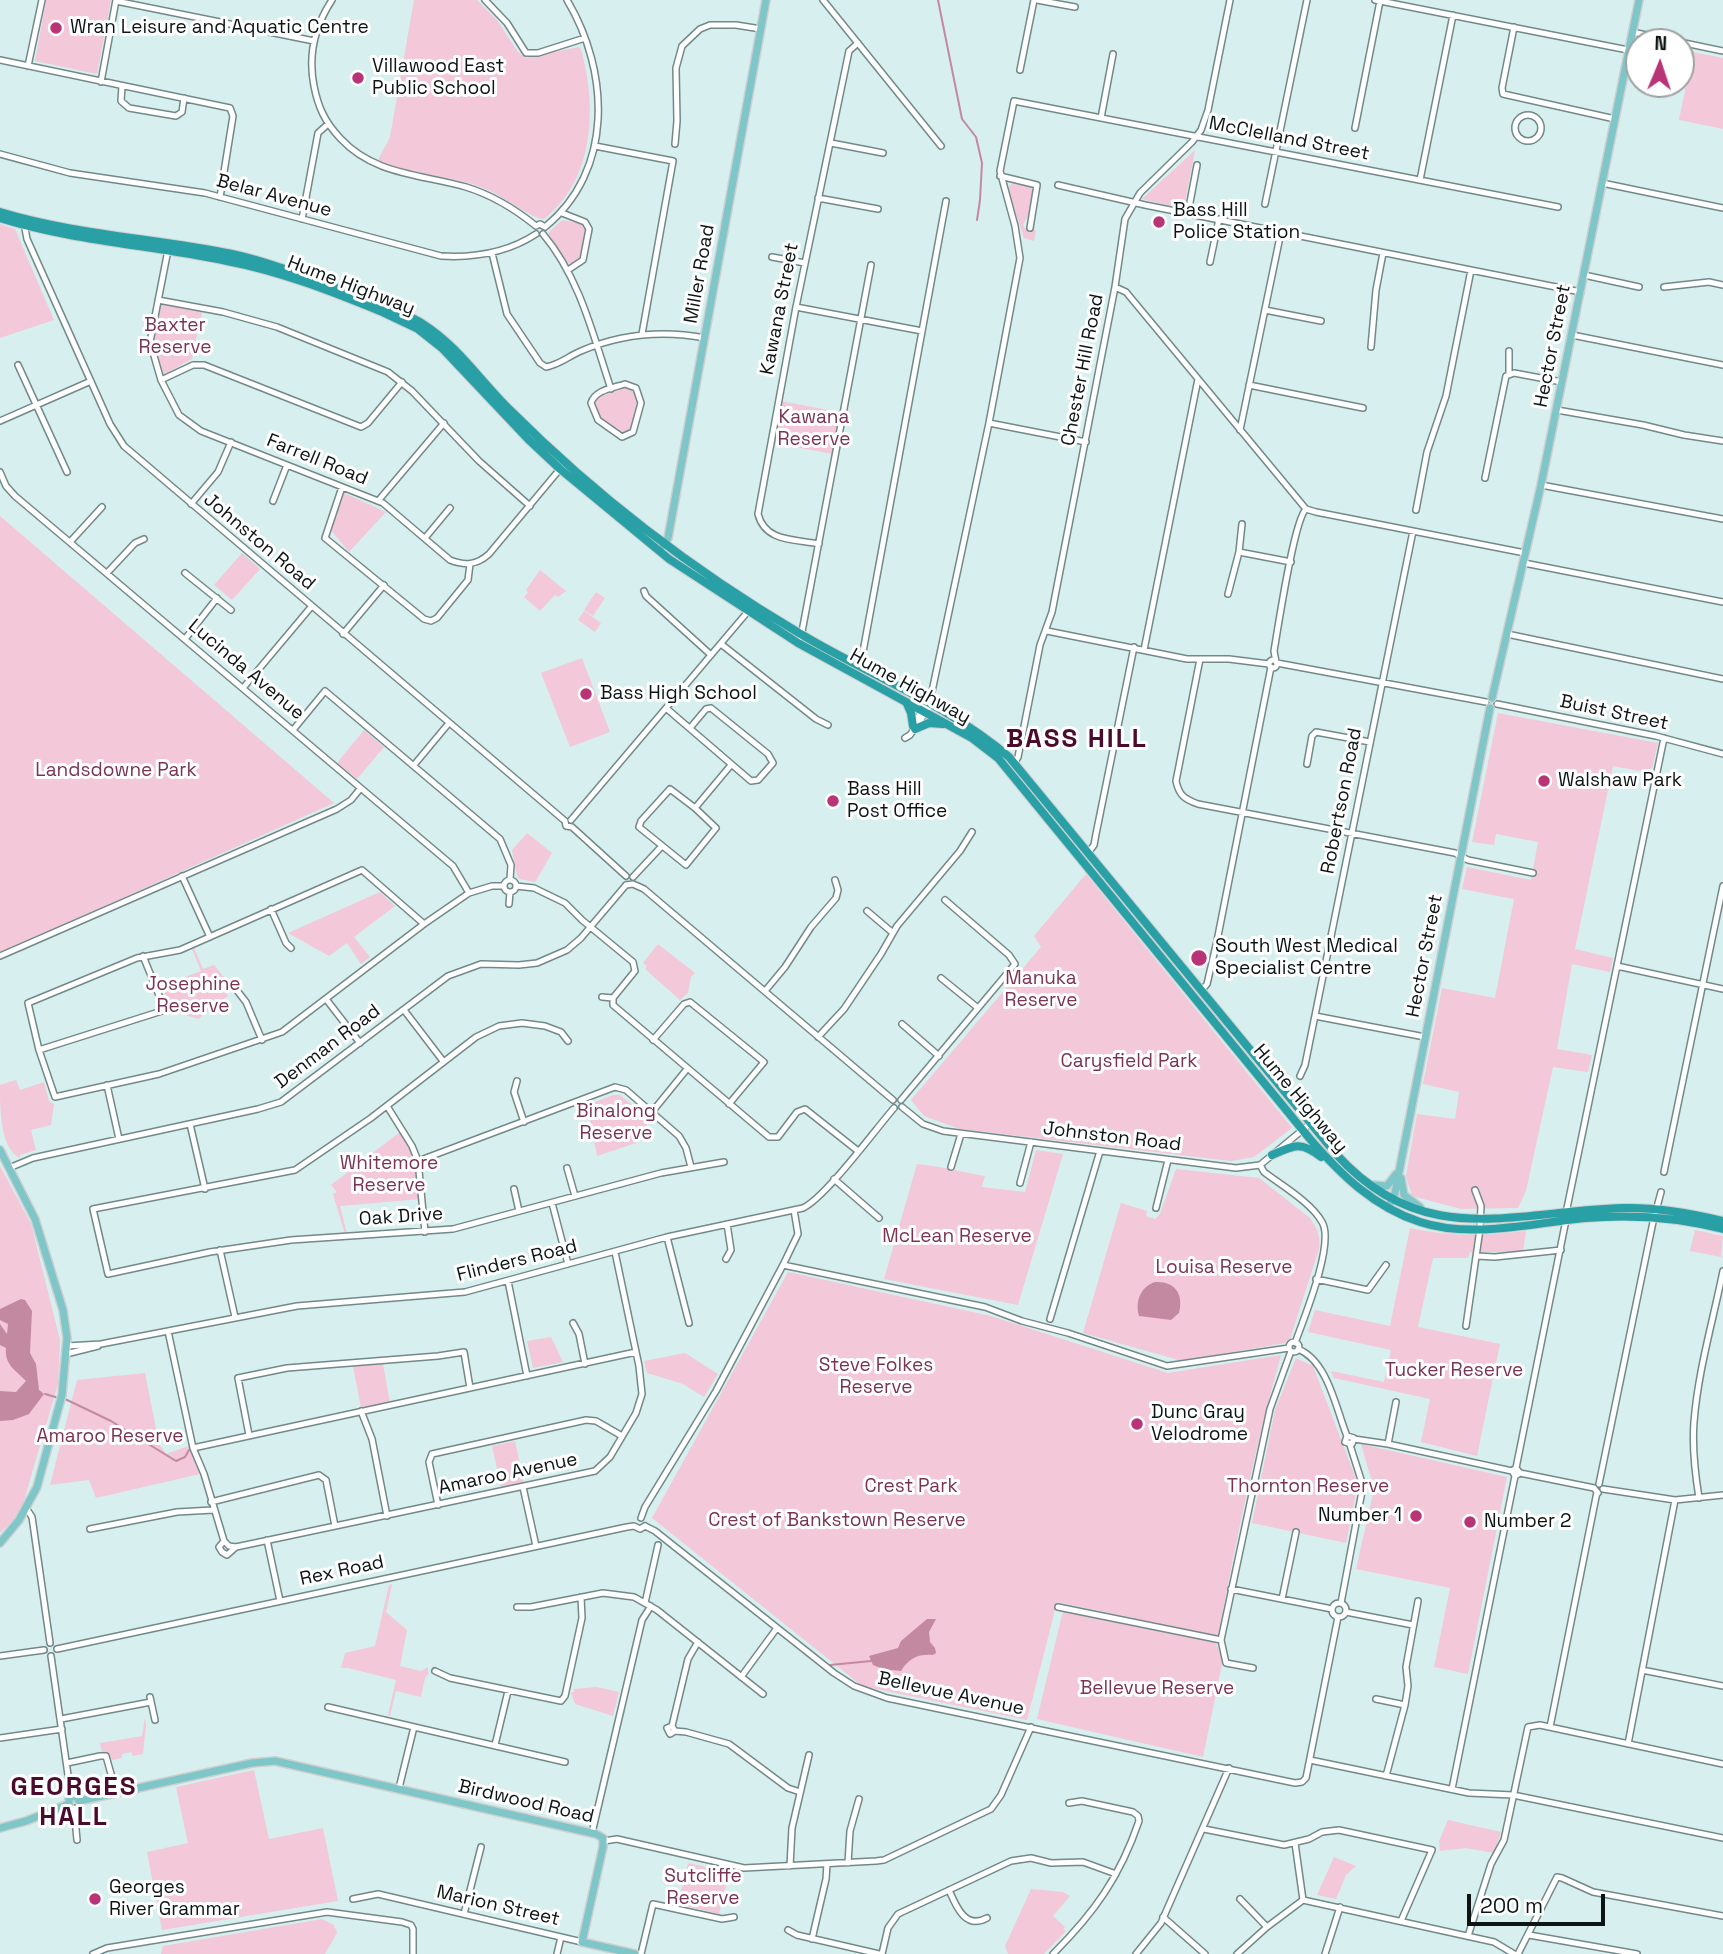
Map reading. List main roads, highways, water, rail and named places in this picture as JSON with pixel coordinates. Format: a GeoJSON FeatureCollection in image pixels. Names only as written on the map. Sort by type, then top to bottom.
{"type":"FeatureCollection","features":[{"type":"Feature","properties":{"kind":"highway","name":"Hume Highway"},"geometry":{"type":"LineString","coordinates":[[0,212],[61,235],[229,261],[284,276],[398,318],[418,330],[442,348],[511,422],[560,469],[662,548],[751,608],[905,702],[927,706],[946,724],[1012,766],[1303,1130],[1335,1167],[1362,1191],[1388,1208],[1433,1225],[1656,1213],[1723,1220]]}},
{"type":"Feature","properties":{"kind":"highway","name":"Hume Highway"},"geometry":{"type":"LineString","coordinates":[[0,218],[193,247],[261,262],[414,319],[446,342],[510,410],[662,548]]}},
{"type":"Feature","properties":{"kind":"highway","name":"Hume Highway"},"geometry":{"type":"LineString","coordinates":[[800,639],[976,730],[1012,766],[1088,853],[1361,1180],[1414,1209],[1480,1224]]}},
{"type":"Feature","properties":{"kind":"highway"},"geometry":{"type":"LineString","coordinates":[[905,702],[914,728],[929,723],[946,724]]}},
{"type":"Feature","properties":{"kind":"highway"},"geometry":{"type":"LineString","coordinates":[[1272,1155],[1296,1146],[1306,1146],[1335,1167]]}},
{"type":"Feature","properties":{"kind":"highway","name":"Hume Highway"},"geometry":{"type":"LineString","coordinates":[[1656,1213],[1723,1229]]}},
{"type":"Feature","properties":{"kind":"main road","name":"Miller Road"},"geometry":{"type":"LineString","coordinates":[[662,548],[668,538],[766,0]]}},
{"type":"Feature","properties":{"kind":"main road","name":"Hector Street"},"geometry":{"type":"LineString","coordinates":[[1388,1208],[1401,1164],[1491,703],[1557,410],[1639,0]]}},
{"type":"Feature","properties":{"kind":"main road"},"geometry":{"type":"LineString","coordinates":[[0,1150],[35,1219],[44,1245],[63,1310],[67,1350],[61,1398],[37,1487],[26,1508],[0,1543]]}},
{"type":"Feature","properties":{"kind":"main road"},"geometry":{"type":"LineString","coordinates":[[1361,1180],[1377,1186],[1387,1186],[1401,1164]]}},
{"type":"Feature","properties":{"kind":"main road"},"geometry":{"type":"LineString","coordinates":[[1401,1164],[1401,1188],[1404,1195],[1435,1215]]}},
{"type":"Feature","properties":{"kind":"main road","name":"Birdwood Road"},"geometry":{"type":"LineString","coordinates":[[0,1828],[73,1802],[116,1792],[270,1760],[289,1762],[601,1836],[604,1841],[582,1941]]}},
{"type":"Feature","properties":{"kind":"main road","name":"Marion Street"},"geometry":{"type":"LineString","coordinates":[[582,1941],[635,1954]]}},
{"type":"Feature","properties":{"kind":"waterway"},"geometry":{"type":"LineString","coordinates":[[938,0],[962,119],[976,137],[982,163],[977,220]]}},
{"type":"Feature","properties":{"kind":"waterway"},"geometry":{"type":"LineString","coordinates":[[45,1394],[59,1398]]}},
{"type":"Feature","properties":{"kind":"waterway"},"geometry":{"type":"LineString","coordinates":[[65,1399],[111,1421],[176,1461],[185,1457],[189,1450]]}},
{"type":"Feature","properties":{"kind":"waterway"},"geometry":{"type":"LineString","coordinates":[[830,1665],[871,1661]]}},
{"type":"Feature","properties":{"kind":"place","name":"Wran Leisure and Aquatic Centre"},"geometry":{"type":"Point","coordinates":[56,28]}},
{"type":"Feature","properties":{"kind":"place","name":"Villawood East Public School"},"geometry":{"type":"Point","coordinates":[358,78]}},
{"type":"Feature","properties":{"kind":"place","name":"Bass Hill Police Station"},"geometry":{"type":"Point","coordinates":[1159,222]}},
{"type":"Feature","properties":{"kind":"place","name":"Bass High School"},"geometry":{"type":"Point","coordinates":[586,694]}},
{"type":"Feature","properties":{"kind":"place","name":"Walshaw Park"},"geometry":{"type":"Point","coordinates":[1544,781]}},
{"type":"Feature","properties":{"kind":"place","name":"Bass Hill Post Office"},"geometry":{"type":"Point","coordinates":[833,801]}},
{"type":"Feature","properties":{"kind":"place","name":"South West Medical Specialist Centre"},"geometry":{"type":"Point","coordinates":[1199,958]}},
{"type":"Feature","properties":{"kind":"place","name":"Dunc Gray Velodrome"},"geometry":{"type":"Point","coordinates":[1137,1424]}},
{"type":"Feature","properties":{"kind":"place","name":"Number 1"},"geometry":{"type":"Point","coordinates":[1416,1516]}},
{"type":"Feature","properties":{"kind":"place","name":"Number 2"},"geometry":{"type":"Point","coordinates":[1470,1522]}},
{"type":"Feature","properties":{"kind":"place","name":"Georges River Grammar"},"geometry":{"type":"Point","coordinates":[95,1899]}},
{"type":"Feature","properties":{"kind":"district","name":"BASS HILL"},"geometry":{"type":"Point","coordinates":[1077,740]}},
{"type":"Feature","properties":{"kind":"district","name":"GEORGES HALL"},"geometry":{"type":"Point","coordinates":[74,1803]}},
{"type":"Feature","properties":{"kind":"park label","name":"Baxter Reserve"},"geometry":{"type":"Point","coordinates":[175,337]}},
{"type":"Feature","properties":{"kind":"park label","name":"Kawana Reserve"},"geometry":{"type":"Point","coordinates":[814,429]}},
{"type":"Feature","properties":{"kind":"park label","name":"Landsdowne Park"},"geometry":{"type":"Point","coordinates":[116,771]}},
{"type":"Feature","properties":{"kind":"park label","name":"Manuka Reserve"},"geometry":{"type":"Point","coordinates":[1041,990]}},
{"type":"Feature","properties":{"kind":"park label","name":"Josephine Reserve"},"geometry":{"type":"Point","coordinates":[193,996]}},
{"type":"Feature","properties":{"kind":"park label","name":"Carysfield Park"},"geometry":{"type":"Point","coordinates":[1129,1062]}},
{"type":"Feature","properties":{"kind":"park label","name":"Binalong Reserve"},"geometry":{"type":"Point","coordinates":[616,1123]}},
{"type":"Feature","properties":{"kind":"park label","name":"Whitemore Reserve"},"geometry":{"type":"Point","coordinates":[389,1175]}},
{"type":"Feature","properties":{"kind":"park label","name":"McLean Reserve"},"geometry":{"type":"Point","coordinates":[957,1237]}},
{"type":"Feature","properties":{"kind":"park label","name":"Louisa Reserve"},"geometry":{"type":"Point","coordinates":[1224,1268]}},
{"type":"Feature","properties":{"kind":"park label","name":"Tucker Reserve"},"geometry":{"type":"Point","coordinates":[1454,1371]}},
{"type":"Feature","properties":{"kind":"park label","name":"Steve Folkes Reserve"},"geometry":{"type":"Point","coordinates":[876,1377]}},
{"type":"Feature","properties":{"kind":"park label","name":"Amaroo Reserve"},"geometry":{"type":"Point","coordinates":[110,1437]}},
{"type":"Feature","properties":{"kind":"park label","name":"Crest Park"},"geometry":{"type":"Point","coordinates":[911,1487]}},
{"type":"Feature","properties":{"kind":"park label","name":"Thornton Reserve"},"geometry":{"type":"Point","coordinates":[1308,1487]}},
{"type":"Feature","properties":{"kind":"park label","name":"Crest of Bankstown Reserve"},"geometry":{"type":"Point","coordinates":[837,1521]}},
{"type":"Feature","properties":{"kind":"park label","name":"Bellevue Reserve"},"geometry":{"type":"Point","coordinates":[1157,1689]}},
{"type":"Feature","properties":{"kind":"park label","name":"Sutcliffe Reserve"},"geometry":{"type":"Point","coordinates":[703,1888]}}]}
